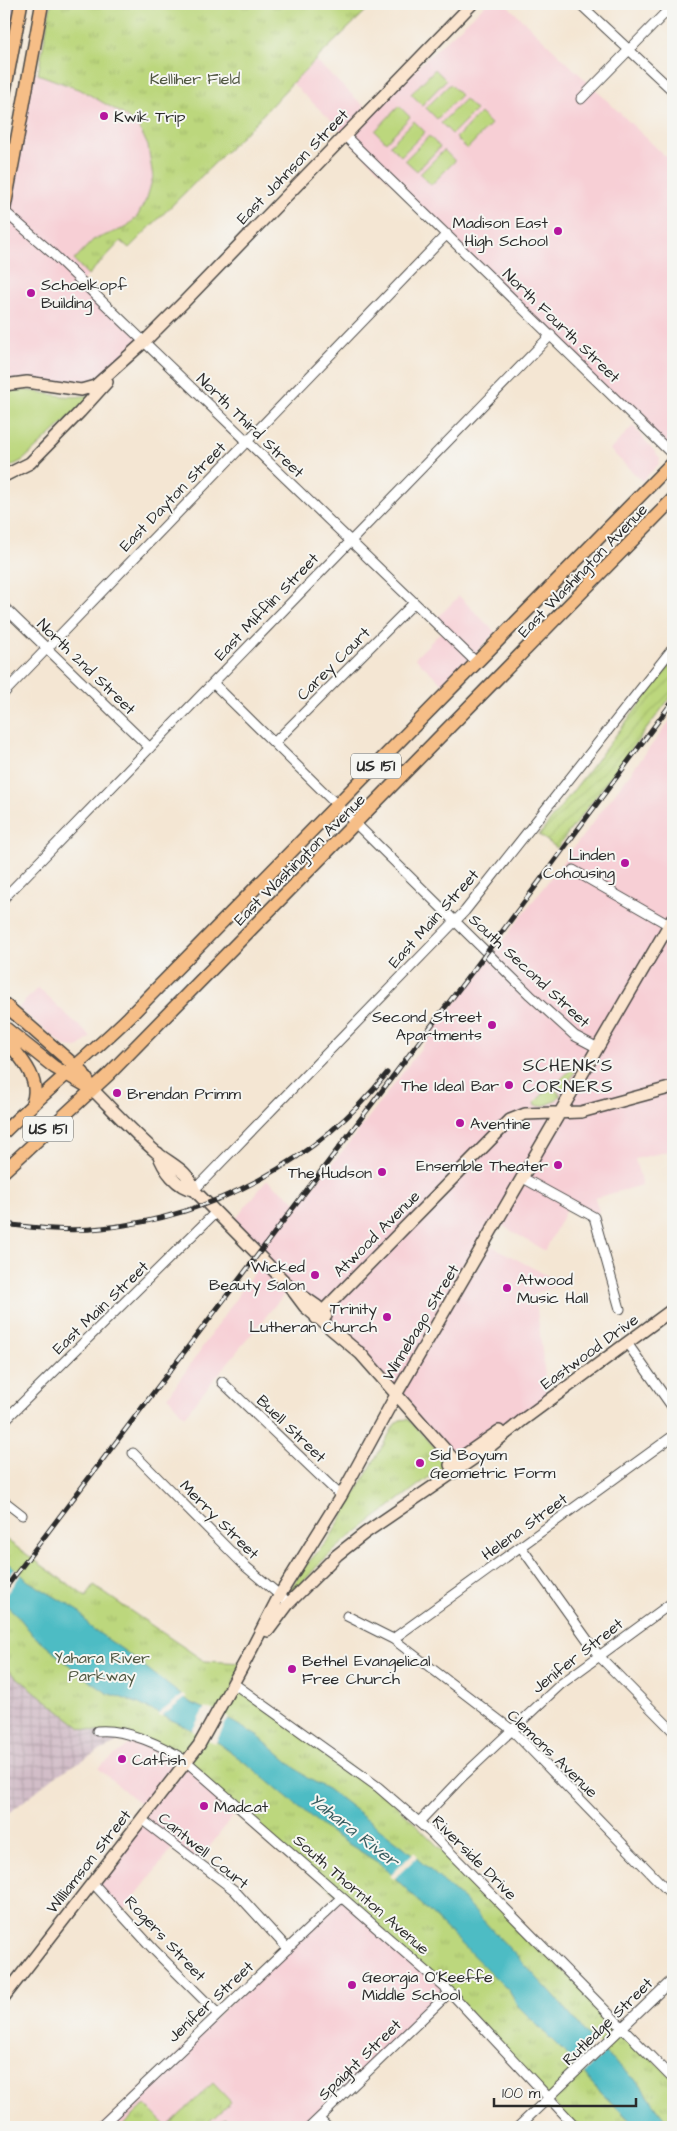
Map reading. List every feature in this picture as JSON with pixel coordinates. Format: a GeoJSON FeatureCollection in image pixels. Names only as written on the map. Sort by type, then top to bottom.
{"type":"FeatureCollection","features":[{"type":"Feature","properties":{"kind":"main road"},"geometry":{"type":"LineString","coordinates":[[4,94],[21,4]]}},
{"type":"Feature","properties":{"kind":"main road"},"geometry":{"type":"LineString","coordinates":[[4,210],[42,4]]}},
{"type":"Feature","properties":{"kind":"main road","name":"East Washington Avenue"},"geometry":{"type":"LineString","coordinates":[[4,1132],[32,1104],[122,1024],[673,462]]}},
{"type":"Feature","properties":{"kind":"main road","name":"East Washington Avenue"},"geometry":{"type":"LineString","coordinates":[[4,1171],[108,1075],[673,500]]}},
{"type":"Feature","properties":{"kind":"main road"},"geometry":{"type":"LineString","coordinates":[[4,1004],[85,1074],[92,1089]]}},
{"type":"Feature","properties":{"kind":"main road"},"geometry":{"type":"LineString","coordinates":[[4,1027],[47,1062],[92,1089]]}},
{"type":"Feature","properties":{"kind":"main road"},"geometry":{"type":"LineString","coordinates":[[4,1037],[34,1080],[35,1092],[32,1104]]}},
{"type":"Feature","properties":{"kind":"street","name":"East Johnson Street"},"geometry":{"type":"LineString","coordinates":[[4,385],[27,382],[81,390],[95,386],[144,342],[472,4]]}},
{"type":"Feature","properties":{"kind":"street"},"geometry":{"type":"LineString","coordinates":[[580,4],[630,49],[673,92]]}},
{"type":"Feature","properties":{"kind":"street"},"geometry":{"type":"LineString","coordinates":[[581,100],[673,5]]}},
{"type":"Feature","properties":{"kind":"street","name":"North Fourth Street"},"geometry":{"type":"LineString","coordinates":[[344,135],[673,454]]}},
{"type":"Feature","properties":{"kind":"street","name":"North Third Street"},"geometry":{"type":"LineString","coordinates":[[4,210],[51,252],[476,663]]}},
{"type":"Feature","properties":{"kind":"street","name":"East Dayton Street"},"geometry":{"type":"LineString","coordinates":[[4,693],[447,234]]}},
{"type":"Feature","properties":{"kind":"street","name":"East Mifflin Street"},"geometry":{"type":"LineString","coordinates":[[4,898],[551,335]]}},
{"type":"Feature","properties":{"kind":"street","name":"East Johnson Street"},"geometry":{"type":"LineString","coordinates":[[4,476],[30,463],[80,412],[135,350]]}},
{"type":"Feature","properties":{"kind":"street","name":"Carey Court"},"geometry":{"type":"LineString","coordinates":[[274,743],[414,604]]}},
{"type":"Feature","properties":{"kind":"street","name":"North 2nd Street"},"geometry":{"type":"LineString","coordinates":[[4,607],[150,748]]}},
{"type":"Feature","properties":{"kind":"street","name":"East Main Street"},"geometry":{"type":"LineString","coordinates":[[194,1190],[456,920],[561,792],[673,648]]}},
{"type":"Feature","properties":{"kind":"street","name":"South Second Street"},"geometry":{"type":"LineString","coordinates":[[214,684],[571,1033],[598,1048]]}},
{"type":"Feature","properties":{"kind":"street"},"geometry":{"type":"LineString","coordinates":[[573,870],[671,922]]}},
{"type":"Feature","properties":{"kind":"street","name":"Winnebago Street"},"geometry":{"type":"LineString","coordinates":[[199,1745],[280,1596],[341,1496],[397,1393],[671,922]]}},
{"type":"Feature","properties":{"kind":"street","name":"Atwood Avenue"},"geometry":{"type":"LineString","coordinates":[[319,1314],[510,1120],[524,1114],[581,1112],[673,1086]]}},
{"type":"Feature","properties":{"kind":"street"},"geometry":{"type":"LineString","coordinates":[[92,1089],[158,1153],[164,1169],[184,1187],[194,1190],[290,1287],[304,1296],[319,1314],[397,1393],[455,1461]]}},
{"type":"Feature","properties":{"kind":"street"},"geometry":{"type":"LineString","coordinates":[[523,1178],[594,1217],[620,1308]]}},
{"type":"Feature","properties":{"kind":"street","name":"East Main Street"},"geometry":{"type":"LineString","coordinates":[[4,1421],[215,1213]]}},
{"type":"Feature","properties":{"kind":"street","name":"Eastwood Drive"},"geometry":{"type":"LineString","coordinates":[[248,1658],[289,1603],[337,1556],[395,1511],[482,1453],[524,1419],[673,1309]]}},
{"type":"Feature","properties":{"kind":"street"},"geometry":{"type":"LineString","coordinates":[[627,1343],[673,1408]]}},
{"type":"Feature","properties":{"kind":"street","name":"Buell Street"},"geometry":{"type":"LineString","coordinates":[[222,1382],[341,1496]]}},
{"type":"Feature","properties":{"kind":"street","name":"Eastwood Drive"},"geometry":{"type":"LineString","coordinates":[[395,1511],[407,1497],[455,1461],[501,1430],[524,1419]]}},
{"type":"Feature","properties":{"kind":"street","name":"Helena Street"},"geometry":{"type":"LineString","coordinates":[[393,1640],[673,1436]]}},
{"type":"Feature","properties":{"kind":"street","name":"Merry Street"},"geometry":{"type":"LineString","coordinates":[[133,1453],[245,1566],[289,1603]]}},
{"type":"Feature","properties":{"kind":"street"},"geometry":{"type":"LineString","coordinates":[[4,1501],[22,1514]]}},
{"type":"Feature","properties":{"kind":"street"},"geometry":{"type":"LineString","coordinates":[[521,1547],[599,1656],[673,1731]]}},
{"type":"Feature","properties":{"kind":"street","name":"Jenifer Street"},"geometry":{"type":"LineString","coordinates":[[419,1822],[462,1777],[560,1684],[673,1602]]}},
{"type":"Feature","properties":{"kind":"street","name":"Clemons Avenue"},"geometry":{"type":"LineString","coordinates":[[347,1616],[393,1640],[512,1730],[673,1896]]}},
{"type":"Feature","properties":{"kind":"street","name":"Riverside Drive"},"geometry":{"type":"LineString","coordinates":[[233,1683],[378,1787],[419,1822],[474,1875],[673,2079]]}},
{"type":"Feature","properties":{"kind":"street","name":"South Thornton Avenue"},"geometry":{"type":"LineString","coordinates":[[97,1731],[113,1731],[131,1736],[170,1750],[187,1762],[450,1992],[576,2127]]}},
{"type":"Feature","properties":{"kind":"street","name":"Williamson Street"},"geometry":{"type":"LineString","coordinates":[[4,1997],[199,1745]]}},
{"type":"Feature","properties":{"kind":"street","name":"Cantwell Court"},"geometry":{"type":"LineString","coordinates":[[141,1819],[234,1890],[288,1949]]}},
{"type":"Feature","properties":{"kind":"street","name":"Rogers Street"},"geometry":{"type":"LineString","coordinates":[[92,1882],[154,1950],[218,2014]]}},
{"type":"Feature","properties":{"kind":"street","name":"Jenifer Street"},"geometry":{"type":"LineString","coordinates":[[100,2127],[341,1898]]}},
{"type":"Feature","properties":{"kind":"street","name":"Rutledge Street"},"geometry":{"type":"LineString","coordinates":[[518,2127],[673,1979]]}},
{"type":"Feature","properties":{"kind":"street","name":"Spaight Street"},"geometry":{"type":"LineString","coordinates":[[310,2127],[450,1992]]}},
{"type":"Feature","properties":{"kind":"street"},"geometry":{"type":"LineString","coordinates":[[319,2119],[327,2127]]}},
{"type":"Feature","properties":{"kind":"shaded area"},"geometry":{"type":"Polygon","coordinates":[[[4,4],[21,4],[4,94],[4,4]]]}},
{"type":"Feature","properties":{"kind":"shaded area","name":"Madison East High School"},"geometry":{"type":"Polygon","coordinates":[[[486,4],[506,4],[666,157],[673,150],[673,455],[353,145],[336,125],[292,83],[316,61],[364,106],[355,125],[486,4]]]}},
{"type":"Feature","properties":{"kind":"shaded area"},"geometry":{"type":"Polygon","coordinates":[[[30,73],[38,74],[83,91],[121,113],[139,127],[148,146],[153,177],[147,198],[137,217],[125,228],[103,235],[80,259],[88,275],[82,281],[144,342],[95,386],[4,385],[4,210],[30,73]]]}},
{"type":"Feature","properties":{"kind":"shaded area"},"geometry":{"type":"Polygon","coordinates":[[[633,426],[660,458],[659,464],[642,481],[610,450],[633,426]]]}},
{"type":"Feature","properties":{"kind":"shaded area"},"geometry":{"type":"Polygon","coordinates":[[[459,596],[495,632],[445,686],[415,658],[445,628],[436,619],[459,596]]]}},
{"type":"Feature","properties":{"kind":"shaded area"},"geometry":{"type":"Polygon","coordinates":[[[673,717],[673,1150],[635,1159],[642,1185],[595,1198],[599,1211],[594,1217],[569,1204],[545,1251],[498,1223],[486,1243],[563,1284],[535,1293],[548,1401],[455,1461],[317,1306],[290,1287],[184,1416],[168,1397],[267,1253],[234,1221],[267,1180],[299,1204],[349,1143],[673,717]]]}},
{"type":"Feature","properties":{"kind":"shaded area"},"geometry":{"type":"Polygon","coordinates":[[[38,988],[91,1037],[77,1048],[66,1047],[18,1008],[38,988]]]}},
{"type":"Feature","properties":{"kind":"shaded area"},"geometry":{"type":"Polygon","coordinates":[[[4,1667],[81,1728],[131,1736],[97,1752],[55,1776],[4,1817],[4,1667]]]}},
{"type":"Feature","properties":{"kind":"shaded area"},"geometry":{"type":"Polygon","coordinates":[[[138,1738],[170,1749],[240,1807],[198,1862],[175,1845],[122,1913],[92,1882],[148,1811],[98,1768],[138,1738]]]}},
{"type":"Feature","properties":{"kind":"shaded area"},"geometry":{"type":"Polygon","coordinates":[[[341,1898],[450,1992],[310,2127],[100,2127],[341,1898]]]}},
{"type":"Feature","properties":{"kind":"green space","name":"Kelliher Field"},"geometry":{"type":"Polygon","coordinates":[[[51,4],[373,4],[129,248],[121,241],[88,275],[74,260],[93,240],[125,228],[137,217],[147,198],[153,177],[148,146],[139,127],[121,113],[83,91],[38,74],[51,4]]]}},
{"type":"Feature","properties":{"kind":"green space"},"geometry":{"type":"Polygon","coordinates":[[[435,69],[446,80],[422,105],[411,94],[435,69]]]}},
{"type":"Feature","properties":{"kind":"green space"},"geometry":{"type":"Polygon","coordinates":[[[450,84],[461,95],[437,119],[426,108],[450,84]]]}},
{"type":"Feature","properties":{"kind":"green space"},"geometry":{"type":"Polygon","coordinates":[[[465,99],[476,110],[452,134],[441,123],[465,99]]]}},
{"type":"Feature","properties":{"kind":"green space"},"geometry":{"type":"Polygon","coordinates":[[[399,106],[410,117],[386,142],[375,131],[399,106]]]}},
{"type":"Feature","properties":{"kind":"green space"},"geometry":{"type":"Polygon","coordinates":[[[480,113],[491,124],[467,149],[456,138],[480,113]]]}},
{"type":"Feature","properties":{"kind":"green space"},"geometry":{"type":"Polygon","coordinates":[[[414,121],[425,132],[401,156],[390,145],[414,121]]]}},
{"type":"Feature","properties":{"kind":"green space"},"geometry":{"type":"Polygon","coordinates":[[[429,136],[440,147],[417,171],[405,160],[429,136]]]}},
{"type":"Feature","properties":{"kind":"green space"},"geometry":{"type":"Polygon","coordinates":[[[444,150],[455,161],[431,185],[420,174],[444,150]]]}},
{"type":"Feature","properties":{"kind":"green space"},"geometry":{"type":"Polygon","coordinates":[[[14,390],[73,397],[92,394],[88,400],[23,460],[4,470],[4,393],[14,390]]]}},
{"type":"Feature","properties":{"kind":"green space"},"geometry":{"type":"Polygon","coordinates":[[[673,661],[673,694],[557,848],[539,835],[673,661]]]}},
{"type":"Feature","properties":{"kind":"green space"},"geometry":{"type":"Polygon","coordinates":[[[579,1061],[581,1062],[562,1092],[554,1086],[579,1061]]]}},
{"type":"Feature","properties":{"kind":"green space"},"geometry":{"type":"Polygon","coordinates":[[[551,1086],[561,1095],[549,1104],[535,1106],[534,1103],[551,1086]]]}},
{"type":"Feature","properties":{"kind":"green space"},"geometry":{"type":"Polygon","coordinates":[[[408,1419],[444,1457],[445,1465],[346,1540],[321,1562],[295,1591],[289,1591],[306,1565],[330,1538],[395,1424],[400,1420],[408,1419]]]}},
{"type":"Feature","properties":{"kind":"green space","name":"Yahara River Parkway"},"geometry":{"type":"Polygon","coordinates":[[[4,1538],[86,1597],[94,1586],[204,1661],[244,1663],[233,1682],[378,1787],[673,2079],[673,2127],[595,2087],[637,2127],[576,2127],[459,2001],[170,1749],[81,1728],[4,1667],[4,1538]]]}},
{"type":"Feature","properties":{"kind":"green space"},"geometry":{"type":"Polygon","coordinates":[[[213,2083],[231,2102],[203,2127],[173,2127],[170,2124],[213,2083]]]}},
{"type":"Feature","properties":{"kind":"green space"},"geometry":{"type":"Polygon","coordinates":[[[145,2105],[167,2127],[121,2127],[145,2105]]]}},
{"type":"Feature","properties":{"kind":"green space"},"geometry":{"type":"Polygon","coordinates":[[[226,2118],[235,2127],[216,2127],[226,2118]]]}},
{"type":"Feature","properties":{"kind":"water","name":"Yahara River"},"geometry":{"type":"Polygon","coordinates":[[[4,1561],[28,1581],[79,1611],[90,1627],[126,1652],[191,1703],[233,1722],[259,1737],[307,1778],[328,1789],[405,1848],[464,1900],[553,1995],[599,2049],[637,2081],[671,2127],[637,2127],[595,2087],[580,2068],[518,2006],[509,1991],[382,1865],[328,1831],[219,1743],[137,1703],[107,1693],[81,1675],[33,1635],[18,1616],[4,1603],[4,1561]]]}},
{"type":"Feature","properties":{"kind":"pier"},"geometry":{"type":"Polygon","coordinates":[[[15,1568],[22,1573],[4,1597],[4,1584],[15,1568]]]}},
{"type":"Feature","properties":{"kind":"pier"},"geometry":{"type":"Polygon","coordinates":[[[184,1694],[187,1697],[161,1717],[157,1715],[184,1694]]]}},
{"type":"Feature","properties":{"kind":"pier"},"geometry":{"type":"Polygon","coordinates":[[[205,1707],[229,1717],[215,1744],[192,1731],[205,1707]]]}},
{"type":"Feature","properties":{"kind":"pier"},"geometry":{"type":"Polygon","coordinates":[[[414,1852],[418,1856],[394,1879],[390,1876],[414,1852]]]}},
{"type":"Feature","properties":{"kind":"pier"},"geometry":{"type":"Polygon","coordinates":[[[594,2040],[606,2051],[582,2075],[570,2063],[594,2040]]]}},
{"type":"Feature","properties":{"kind":"railway"},"geometry":{"type":"LineString","coordinates":[[4,1590],[487,952],[673,701]]}},
{"type":"Feature","properties":{"kind":"railway"},"geometry":{"type":"LineString","coordinates":[[4,1224],[65,1230],[102,1228],[143,1222],[183,1212],[222,1197],[260,1179],[296,1158],[329,1133],[387,1073]]}},
{"type":"Feature","properties":{"kind":"place","name":"Kwik Trip"},"geometry":{"type":"Point","coordinates":[104,116]}},
{"type":"Feature","properties":{"kind":"place","name":"Madison East High School"},"geometry":{"type":"Point","coordinates":[558,231]}},
{"type":"Feature","properties":{"kind":"place","name":"Schoelkopf Building"},"geometry":{"type":"Point","coordinates":[31,293]}},
{"type":"Feature","properties":{"kind":"place","name":"Linden Cohousing"},"geometry":{"type":"Point","coordinates":[625,863]}},
{"type":"Feature","properties":{"kind":"place","name":"Second Street Apartments"},"geometry":{"type":"Point","coordinates":[492,1025]}},
{"type":"Feature","properties":{"kind":"place","name":"The Ideal Bar"},"geometry":{"type":"Point","coordinates":[509,1085]}},
{"type":"Feature","properties":{"kind":"place","name":"Brendan Primm"},"geometry":{"type":"Point","coordinates":[117,1093]}},
{"type":"Feature","properties":{"kind":"place","name":"Aventine"},"geometry":{"type":"Point","coordinates":[460,1123]}},
{"type":"Feature","properties":{"kind":"place","name":"Ensemble Theater"},"geometry":{"type":"Point","coordinates":[558,1165]}},
{"type":"Feature","properties":{"kind":"place","name":"The Hudson"},"geometry":{"type":"Point","coordinates":[382,1172]}},
{"type":"Feature","properties":{"kind":"place","name":"Wicked Beauty Salon"},"geometry":{"type":"Point","coordinates":[315,1275]}},
{"type":"Feature","properties":{"kind":"place","name":"Atwood Music Hall"},"geometry":{"type":"Point","coordinates":[507,1288]}},
{"type":"Feature","properties":{"kind":"place","name":"Trinity Lutheran Church"},"geometry":{"type":"Point","coordinates":[387,1317]}},
{"type":"Feature","properties":{"kind":"place","name":"Sid Boyum Geometric Form"},"geometry":{"type":"Point","coordinates":[420,1463]}},
{"type":"Feature","properties":{"kind":"place","name":"Bethel Evangelical Free Church"},"geometry":{"type":"Point","coordinates":[292,1669]}},
{"type":"Feature","properties":{"kind":"place","name":"Catfish"},"geometry":{"type":"Point","coordinates":[122,1759]}},
{"type":"Feature","properties":{"kind":"place","name":"Madcat"},"geometry":{"type":"Point","coordinates":[204,1806]}},
{"type":"Feature","properties":{"kind":"place","name":"Georgia O'Keeffe Middle School"},"geometry":{"type":"Point","coordinates":[352,1985]}},
{"type":"Feature","properties":{"kind":"district","name":"SCHENK'S CORNERS"},"geometry":{"type":"Point","coordinates":[568,1075]}}]}
